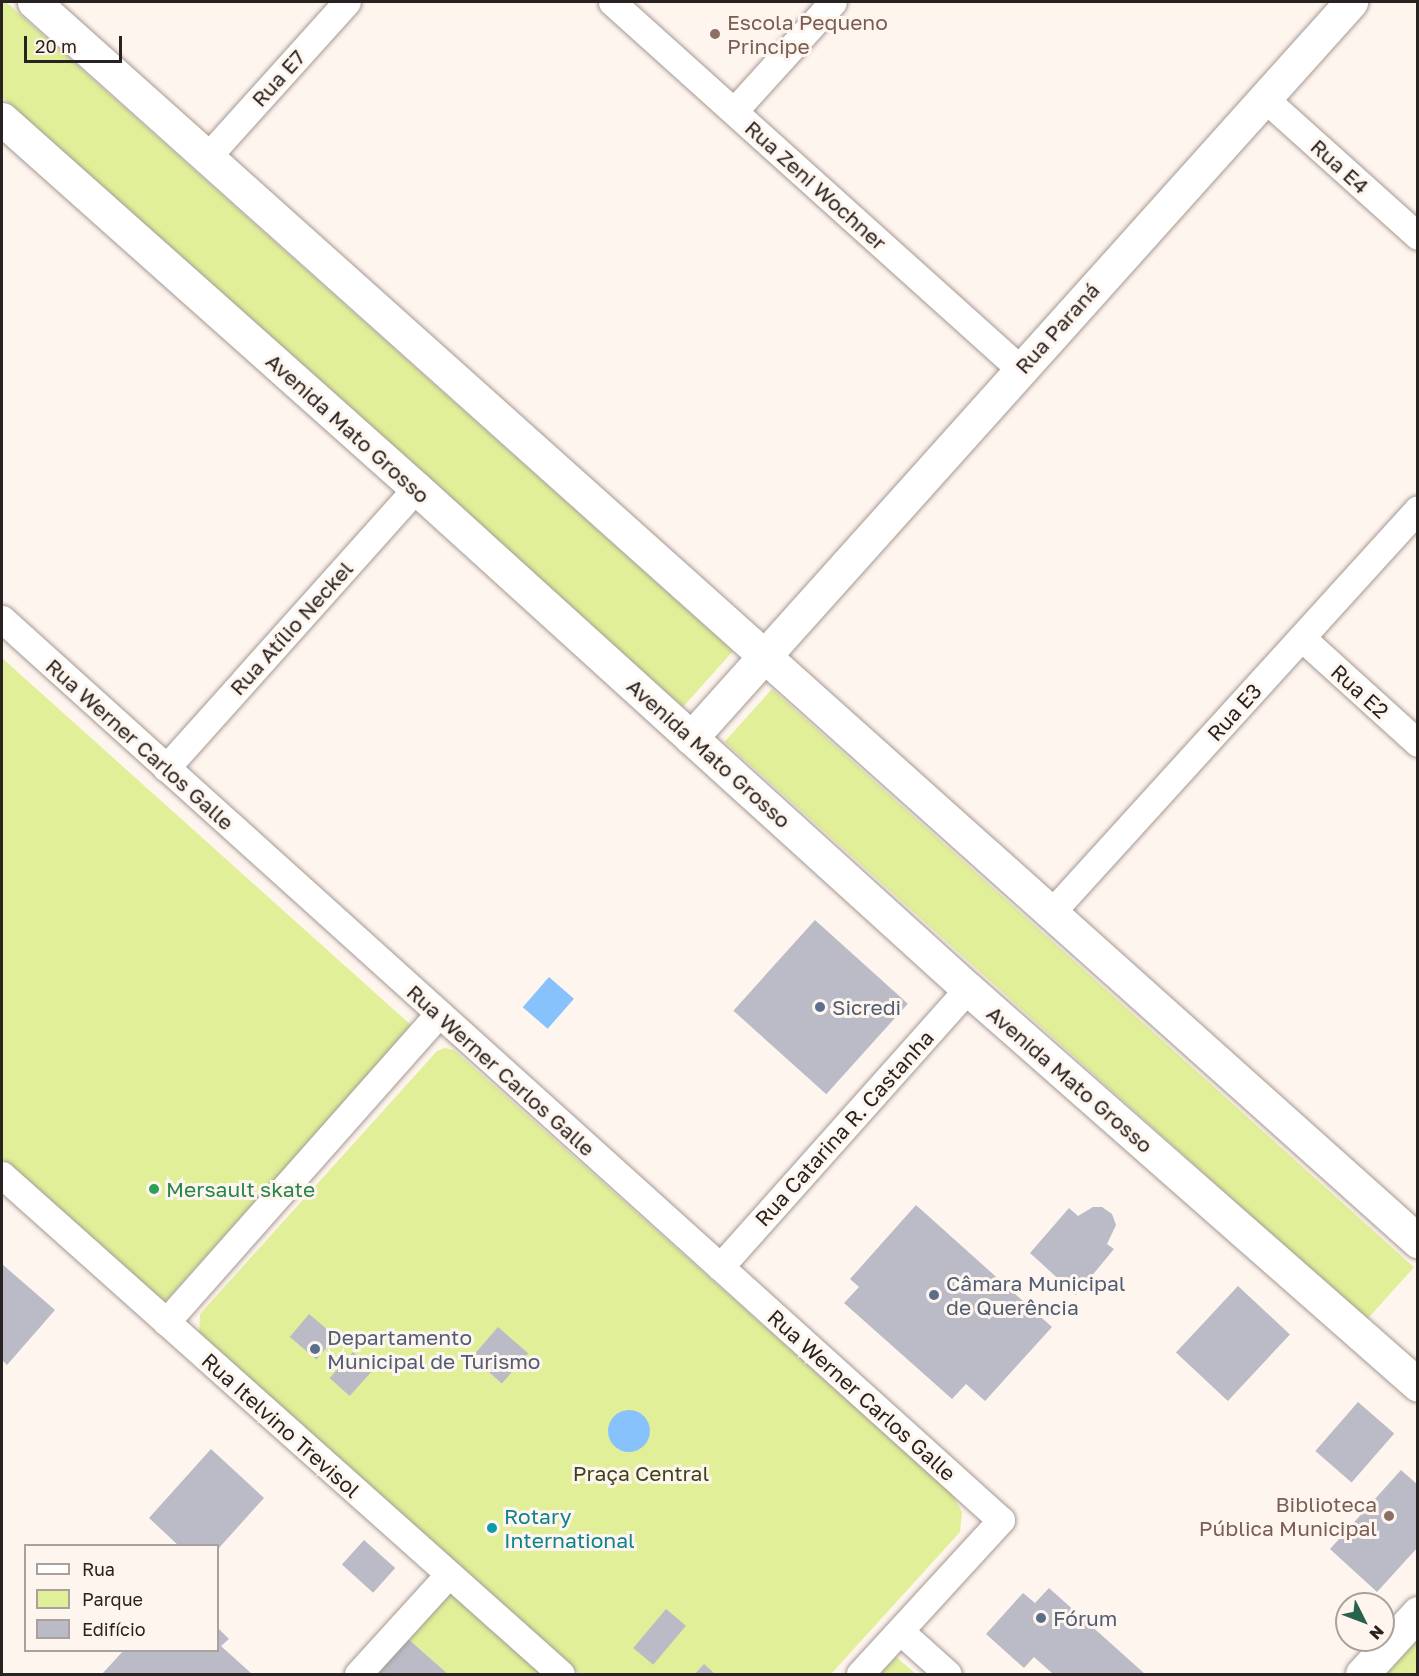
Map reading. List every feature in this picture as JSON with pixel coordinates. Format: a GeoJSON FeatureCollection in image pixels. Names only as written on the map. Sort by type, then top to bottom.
{"type":"FeatureCollection","features":[{"type":"Feature","properties":{"kind":"street"},"geometry":{"type":"LineString","coordinates":[[34,2],[209,155],[1050,914],[1418,1241]]}},
{"type":"Feature","properties":{"kind":"street","name":"Rua E7"},"geometry":{"type":"LineString","coordinates":[[209,155],[347,2]]}},
{"type":"Feature","properties":{"kind":"street","name":"Rua Zeni Wochner"},"geometry":{"type":"LineString","coordinates":[[612,2],[1020,369]]}},
{"type":"Feature","properties":{"kind":"street"},"geometry":{"type":"LineString","coordinates":[[734,111],[833,2]]}},
{"type":"Feature","properties":{"kind":"street","name":"Rua Paraná"},"geometry":{"type":"LineString","coordinates":[[691,738],[1263,97],[1351,2]]}},
{"type":"Feature","properties":{"kind":"street","name":"Rua E4"},"geometry":{"type":"LineString","coordinates":[[1263,97],[1418,236]]}},
{"type":"Feature","properties":{"kind":"street","name":"Avenida Mato Grosso"},"geometry":{"type":"LineString","coordinates":[[2,119],[416,488],[968,989],[1418,1385]]}},
{"type":"Feature","properties":{"kind":"street","name":"Rua Atílio Neckel"},"geometry":{"type":"LineString","coordinates":[[166,768],[416,488]]}},
{"type":"Feature","properties":{"kind":"street","name":"Rua E3"},"geometry":{"type":"LineString","coordinates":[[1050,914],[1418,508]]}},
{"type":"Feature","properties":{"kind":"street","name":"Rua Werner Carlos Galle"},"geometry":{"type":"LineString","coordinates":[[2,619],[1001,1520],[900,1631]]}},
{"type":"Feature","properties":{"kind":"street","name":"Rua E2"},"geometry":{"type":"LineString","coordinates":[[1302,638],[1418,743]]}},
{"type":"Feature","properties":{"kind":"street","name":"Rua Catarina R. Castanha"},"geometry":{"type":"LineString","coordinates":[[720,1267],[968,989]]}},
{"type":"Feature","properties":{"kind":"street"},"geometry":{"type":"LineString","coordinates":[[166,1322],[439,1013]]}},
{"type":"Feature","properties":{"kind":"street","name":"Rua Itelvino Trevisol"},"geometry":{"type":"LineString","coordinates":[[2,1175],[561,1674]]}},
{"type":"Feature","properties":{"kind":"street"},"geometry":{"type":"LineString","coordinates":[[358,1674],[449,1574]]}},
{"type":"Feature","properties":{"kind":"street"},"geometry":{"type":"LineString","coordinates":[[1362,1674],[1418,1612]]}},
{"type":"Feature","properties":{"kind":"street"},"geometry":{"type":"LineString","coordinates":[[860,1674],[900,1631],[948,1674]]}},
{"type":"Feature","properties":{"kind":"green space"},"geometry":{"type":"Polygon","coordinates":[[[2,2],[6,2],[733,651],[683,707],[2,97],[2,2]]]}},
{"type":"Feature","properties":{"kind":"green space"},"geometry":{"type":"Polygon","coordinates":[[[2,658],[412,1026],[164,1303],[2,1158],[2,658]]]}},
{"type":"Feature","properties":{"kind":"green space"},"geometry":{"type":"Polygon","coordinates":[[[772,689],[1414,1267],[1367,1320],[724,742],[772,689]]]}},
{"type":"Feature","properties":{"kind":"green space","name":"Praça Central"},"geometry":{"type":"Polygon","coordinates":[[[445,1048],[454,1050],[952,1494],[962,1512],[960,1532],[831,1674],[580,1674],[199,1335],[200,1314],[437,1051],[445,1048]]]}},
{"type":"Feature","properties":{"kind":"green space"},"geometry":{"type":"Polygon","coordinates":[[[449,1574],[562,1674],[448,1674],[398,1630],[449,1574]]]}},
{"type":"Feature","properties":{"kind":"green space"},"geometry":{"type":"Polygon","coordinates":[[[1417,1640],[1417,1674],[1387,1674],[1417,1640]]]}},
{"type":"Feature","properties":{"kind":"green space"},"geometry":{"type":"Polygon","coordinates":[[[896,1657],[916,1674],[880,1674],[896,1657]]]}},
{"type":"Feature","properties":{"kind":"water"},"geometry":{"type":"Polygon","coordinates":[[[549,977],[574,999],[548,1029],[523,1007],[549,977]]]}},
{"type":"Feature","properties":{"kind":"water"},"geometry":{"type":"Polygon","coordinates":[[[629,1410],[637,1411],[644,1416],[649,1423],[649,1439],[644,1446],[637,1451],[629,1452],[621,1451],[614,1446],[609,1439],[608,1431],[609,1423],[614,1416],[621,1411],[629,1410]]]}},
{"type":"Feature","properties":{"kind":"building","name":"Sicredi"},"geometry":{"type":"Polygon","coordinates":[[[815,920],[908,1004],[826,1094],[733,1011],[815,920]]]}},
{"type":"Feature","properties":{"kind":"building","name":"Câmara Municipal de Querência"},"geometry":{"type":"Polygon","coordinates":[[[916,1205],[1052,1327],[985,1401],[966,1384],[952,1399],[844,1303],[859,1287],[850,1279],[916,1205]]]}},
{"type":"Feature","properties":{"kind":"building"},"geometry":{"type":"Polygon","coordinates":[[[1093,1207],[1102,1207],[1112,1214],[1116,1225],[1107,1244],[1114,1249],[1076,1295],[1030,1253],[1069,1208],[1078,1216],[1093,1207]]]}},
{"type":"Feature","properties":{"kind":"building"},"geometry":{"type":"Polygon","coordinates":[[[2,1264],[55,1310],[7,1365],[2,1360],[2,1264]]]}},
{"type":"Feature","properties":{"kind":"building"},"geometry":{"type":"Polygon","coordinates":[[[1238,1286],[1290,1334],[1228,1401],[1176,1353],[1238,1286]]]}},
{"type":"Feature","properties":{"kind":"building","name":"Departamento Municipal de Turismo"},"geometry":{"type":"Polygon","coordinates":[[[309,1314],[336,1336],[317,1359],[290,1337],[309,1314]]]}},
{"type":"Feature","properties":{"kind":"building"},"geometry":{"type":"Polygon","coordinates":[[[498,1327],[528,1353],[502,1383],[472,1357],[498,1327]]]}},
{"type":"Feature","properties":{"kind":"building"},"geometry":{"type":"Polygon","coordinates":[[[353,1352],[373,1370],[350,1396],[330,1378],[353,1352]]]}},
{"type":"Feature","properties":{"kind":"building"},"geometry":{"type":"Polygon","coordinates":[[[1358,1402],[1394,1433],[1352,1483],[1315,1451],[1358,1402]]]}},
{"type":"Feature","properties":{"kind":"building"},"geometry":{"type":"Polygon","coordinates":[[[211,1449],[264,1498],[219,1548],[219,1544],[177,1544],[149,1518],[211,1449]]]}},
{"type":"Feature","properties":{"kind":"building","name":"Biblioteca Pública Municipal"},"geometry":{"type":"Polygon","coordinates":[[[1401,1470],[1418,1485],[1418,1547],[1377,1592],[1330,1549],[1401,1470]]]}},
{"type":"Feature","properties":{"kind":"building"},"geometry":{"type":"Polygon","coordinates":[[[364,1540],[395,1568],[373,1593],[342,1565],[364,1540]]]}},
{"type":"Feature","properties":{"kind":"building","name":"Fórum"},"geometry":{"type":"Polygon","coordinates":[[[1049,1588],[1145,1674],[1053,1674],[1034,1657],[1024,1668],[986,1634],[1023,1593],[1035,1603],[1049,1588]]]}},
{"type":"Feature","properties":{"kind":"building"},"geometry":{"type":"Polygon","coordinates":[[[666,1609],[686,1626],[653,1665],[633,1648],[666,1609]]]}},
{"type":"Feature","properties":{"kind":"building"},"geometry":{"type":"Polygon","coordinates":[[[219,1629],[229,1639],[221,1646],[252,1674],[102,1674],[122,1652],[219,1652],[219,1629]]]}},
{"type":"Feature","properties":{"kind":"building"},"geometry":{"type":"Polygon","coordinates":[[[398,1630],[448,1674],[358,1674],[398,1630]]]}},
{"type":"Feature","properties":{"kind":"building"},"geometry":{"type":"Polygon","coordinates":[[[704,1664],[715,1674],[695,1674],[704,1664]]]}},
{"type":"Feature","properties":{"kind":"place","name":"Escola Pequeno Principe"},"geometry":{"type":"Point","coordinates":[715,34]}},
{"type":"Feature","properties":{"kind":"place","name":"Sicredi"},"geometry":{"type":"Point","coordinates":[820,1007]}},
{"type":"Feature","properties":{"kind":"place","name":"Mersault skate"},"geometry":{"type":"Point","coordinates":[154,1189]}},
{"type":"Feature","properties":{"kind":"place","name":"Câmara Municipal de Querência"},"geometry":{"type":"Point","coordinates":[934,1295]}},
{"type":"Feature","properties":{"kind":"place","name":"Departamento Municipal de Turismo"},"geometry":{"type":"Point","coordinates":[315,1349]}},
{"type":"Feature","properties":{"kind":"place","name":"Biblioteca Pública Municipal"},"geometry":{"type":"Point","coordinates":[1389,1516]}},
{"type":"Feature","properties":{"kind":"place","name":"Rotary International"},"geometry":{"type":"Point","coordinates":[492,1528]}},
{"type":"Feature","properties":{"kind":"place","name":"Fórum"},"geometry":{"type":"Point","coordinates":[1041,1618]}}]}
